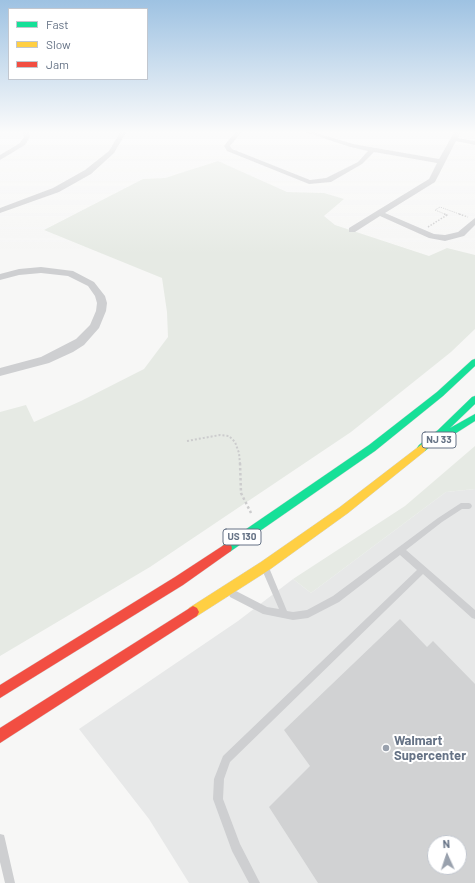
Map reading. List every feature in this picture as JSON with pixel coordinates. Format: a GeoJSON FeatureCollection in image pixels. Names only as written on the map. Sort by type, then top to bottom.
{"type":"FeatureCollection","features":[{"type":"Feature","properties":{"kind":"main road","name":"US 130"},"geometry":{"type":"LineString","coordinates":[[0,692],[178,581],[258,526],[408,420],[474,363]]}},
{"type":"Feature","properties":{"kind":"main road"},"geometry":{"type":"LineString","coordinates":[[0,736],[229,591],[344,510],[441,432],[475,399]]}},
{"type":"Feature","properties":{"kind":"main road","name":"NJ 33"},"geometry":{"type":"LineString","coordinates":[[404,463],[475,417]]}},
{"type":"Feature","properties":{"kind":"street"},"geometry":{"type":"LineString","coordinates":[[0,211],[45,195],[88,172]]}},
{"type":"Feature","properties":{"kind":"street"},"geometry":{"type":"LineString","coordinates":[[285,172],[309,182],[328,180],[343,172]]}},
{"type":"Feature","properties":{"kind":"street"},"geometry":{"type":"LineString","coordinates":[[352,230],[427,184],[437,172]]}},
{"type":"Feature","properties":{"kind":"street"},"geometry":{"type":"LineString","coordinates":[[379,214],[432,236],[445,238],[461,234],[472,218]]}},
{"type":"Feature","properties":{"kind":"street"},"geometry":{"type":"LineString","coordinates":[[0,277],[19,272],[41,270],[70,274],[91,284],[100,296],[102,303],[101,311],[95,326],[74,346],[45,360],[0,372]]}},
{"type":"Feature","properties":{"kind":"lane"},"geometry":{"type":"LineString","coordinates":[[229,591],[266,610],[293,616],[308,614],[336,599],[461,506],[469,506]]}},
{"type":"Feature","properties":{"kind":"lane"},"geometry":{"type":"LineString","coordinates":[[400,550],[475,615]]}},
{"type":"Feature","properties":{"kind":"lane"},"geometry":{"type":"LineString","coordinates":[[264,566],[284,613]]}},
{"type":"Feature","properties":{"kind":"lane"},"geometry":{"type":"LineString","coordinates":[[255,883],[236,847],[218,799],[219,779],[226,759],[422,570]]}},
{"type":"Feature","properties":{"kind":"lane"},"geometry":{"type":"LineString","coordinates":[[0,838],[10,883]]}},
{"type":"Feature","properties":{"kind":"path"},"geometry":{"type":"LineString","coordinates":[[426,229],[447,215],[435,210],[440,207],[472,218]]}},
{"type":"Feature","properties":{"kind":"path"},"geometry":{"type":"LineString","coordinates":[[187,441],[220,435],[229,436],[235,442],[239,452],[241,493],[258,526]]}},
{"type":"Feature","properties":{"kind":"shaded area"},"geometry":{"type":"Polygon","coordinates":[[[183,172],[243,172],[287,192],[324,193],[344,199],[324,216],[335,225],[429,256],[447,248],[475,255],[475,329],[451,352],[351,432],[150,567],[0,656],[0,412],[26,405],[34,422],[81,401],[144,369],[168,337],[167,312],[162,278],[44,230],[143,179],[165,178],[183,172]]]}},
{"type":"Feature","properties":{"kind":"shaded area"},"geometry":{"type":"Polygon","coordinates":[[[475,446],[475,489],[446,492],[311,593],[293,579],[405,506],[475,446]]]}},
{"type":"Feature","properties":{"kind":"shaded area"},"geometry":{"type":"Polygon","coordinates":[[[475,489],[475,883],[189,883],[149,819],[79,729],[238,621],[293,579],[311,593],[446,492],[475,489]]]}},
{"type":"Feature","properties":{"kind":"building","name":"Walmart Supercenter"},"geometry":{"type":"Polygon","coordinates":[[[400,619],[427,647],[433,641],[475,684],[475,883],[318,883],[269,807],[310,766],[284,730],[400,619]]]}},
{"type":"Feature","properties":{"kind":"traffic: fast"},"geometry":{"type":"LineString","coordinates":[[227,548],[372,448],[440,394],[475,362]]}},
{"type":"Feature","properties":{"kind":"traffic: fast"},"geometry":{"type":"LineString","coordinates":[[422,448],[475,399]]}},
{"type":"Feature","properties":{"kind":"traffic: fast"},"geometry":{"type":"LineString","coordinates":[[439,440],[475,417]]}},
{"type":"Feature","properties":{"kind":"traffic: slow"},"geometry":{"type":"LineString","coordinates":[[193,612],[265,566],[344,510],[422,448]]}},
{"type":"Feature","properties":{"kind":"traffic: jam"},"geometry":{"type":"LineString","coordinates":[[0,692],[179,581],[227,548]]}},
{"type":"Feature","properties":{"kind":"traffic: jam"},"geometry":{"type":"LineString","coordinates":[[0,736],[193,612]]}},
{"type":"Feature","properties":{"kind":"place","name":"Walmart Supercenter"},"geometry":{"type":"Point","coordinates":[386,748]}}]}
